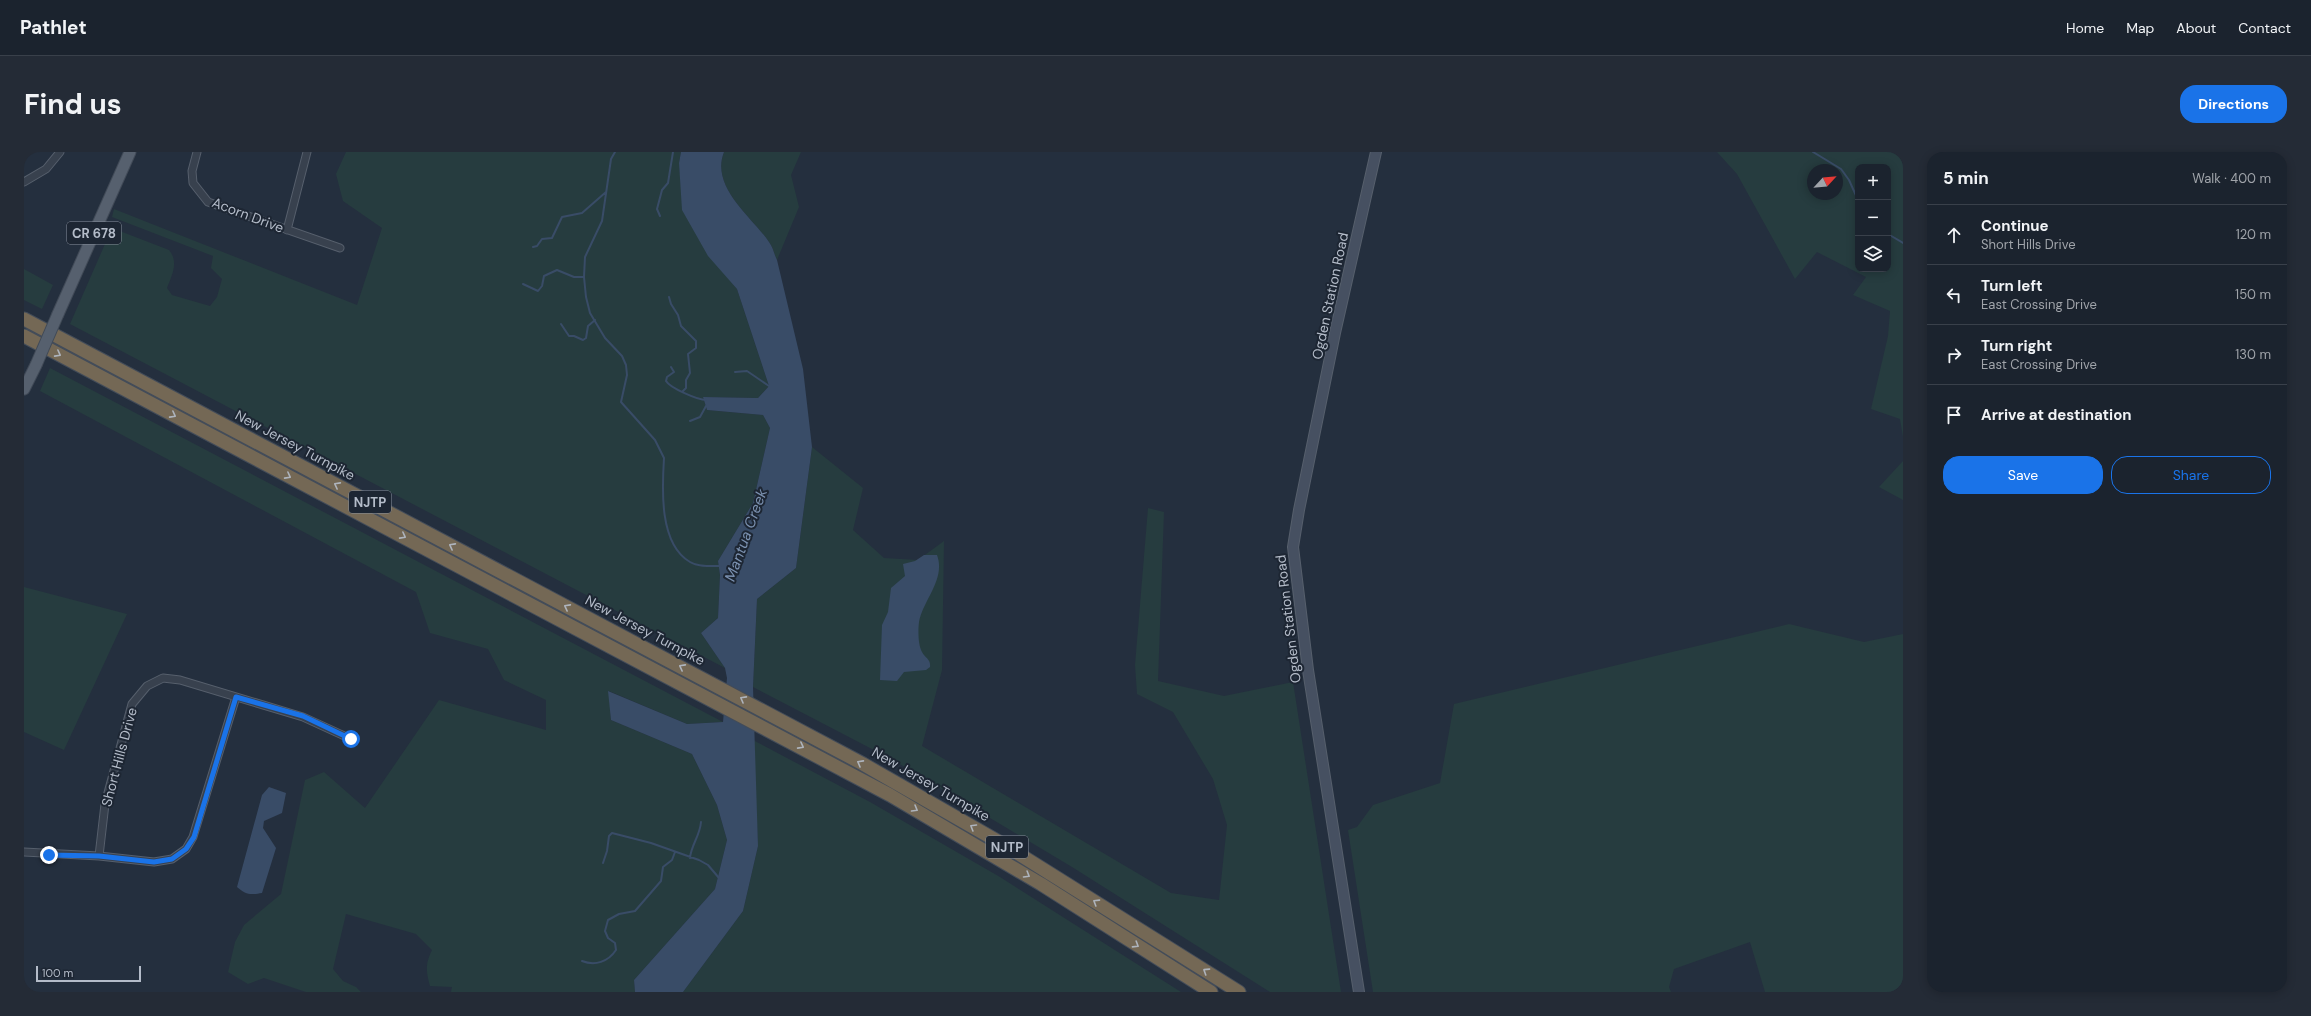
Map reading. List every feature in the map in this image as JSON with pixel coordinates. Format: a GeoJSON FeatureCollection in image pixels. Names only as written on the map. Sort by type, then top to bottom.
{"type":"FeatureCollection","features":[{"type":"Feature","properties":{"kind":"highway","name":"New Jersey Turnpike"},"geometry":{"type":"LineString","coordinates":[[24,319],[716,686],[942,808],[1239,992]]}},
{"type":"Feature","properties":{"kind":"highway","name":"NJTP"},"geometry":{"type":"LineString","coordinates":[[24,336],[890,794],[966,838],[1211,992]]}},
{"type":"Feature","properties":{"kind":"main road","name":"CR 678"},"geometry":{"type":"LineString","coordinates":[[24,389],[130,152]]}},
{"type":"Feature","properties":{"kind":"street"},"geometry":{"type":"LineString","coordinates":[[24,182],[46,169],[60,152]]}},
{"type":"Feature","properties":{"kind":"street","name":"Acorn Drive"},"geometry":{"type":"LineString","coordinates":[[197,152],[192,171],[193,183],[208,202],[340,248]]}},
{"type":"Feature","properties":{"kind":"street"},"geometry":{"type":"LineString","coordinates":[[287,230],[307,152]]}},
{"type":"Feature","properties":{"kind":"street","name":"Ogden Station Road"},"geometry":{"type":"LineString","coordinates":[[1359,992],[1308,670],[1293,547],[1335,333],[1376,152]]}},
{"type":"Feature","properties":{"kind":"street","name":"Short Hills Drive"},"geometry":{"type":"LineString","coordinates":[[99,856],[104,804],[132,704],[148,686],[163,678],[180,680],[303,716],[351,739]]}},
{"type":"Feature","properties":{"kind":"street"},"geometry":{"type":"LineString","coordinates":[[24,852],[99,856],[154,862],[172,859],[186,849],[194,837],[236,697]]}},
{"type":"Feature","properties":{"kind":"green space"},"geometry":{"type":"Polygon","coordinates":[[[346,152],[681,152],[679,163],[681,185],[725,274],[737,289],[769,386],[758,398],[703,397],[707,410],[763,415],[770,428],[753,503],[718,561],[720,575],[718,618],[701,633],[725,668],[70,324],[112,228],[169,250],[174,259],[174,269],[167,288],[172,295],[210,306],[217,297],[222,279],[211,268],[213,256],[112,217],[114,209],[357,305],[382,228],[343,201],[336,174],[346,152]]]}},
{"type":"Feature","properties":{"kind":"green space"},"geometry":{"type":"Polygon","coordinates":[[[724,152],[801,152],[791,175],[799,207],[777,260],[772,246],[735,201],[728,189],[723,177],[721,165],[724,152]]]}},
{"type":"Feature","properties":{"kind":"green space"},"geometry":{"type":"Polygon","coordinates":[[[1717,152],[1903,152],[1903,437],[1900,419],[1871,409],[1888,336],[1890,311],[1853,295],[1866,277],[1856,272],[1891,272],[1891,164],[1855,164],[1855,271],[1817,252],[1795,279],[1737,174],[1717,152]]]}},
{"type":"Feature","properties":{"kind":"green space"},"geometry":{"type":"Polygon","coordinates":[[[24,269],[53,285],[42,309],[24,300],[24,269]]]}},
{"type":"Feature","properties":{"kind":"green space"},"geometry":{"type":"Polygon","coordinates":[[[50,368],[723,722],[687,724],[609,691],[611,720],[692,754],[717,805],[727,840],[715,889],[634,980],[635,992],[451,992],[452,987],[430,986],[427,968],[432,950],[416,934],[346,914],[333,969],[343,981],[356,987],[361,992],[306,992],[264,978],[248,984],[228,972],[235,942],[244,925],[281,894],[305,780],[324,772],[365,808],[439,700],[546,730],[546,700],[504,680],[488,649],[430,633],[416,592],[40,391],[50,368]]]}},
{"type":"Feature","properties":{"kind":"green space"},"geometry":{"type":"Polygon","coordinates":[[[812,447],[863,488],[853,530],[884,558],[918,560],[944,541],[942,670],[922,746],[1171,893],[1219,900],[1227,825],[1213,779],[1173,712],[1137,694],[1135,665],[1148,508],[1164,512],[1158,681],[1224,696],[1293,682],[1341,992],[1270,992],[1072,867],[893,760],[753,687],[757,599],[796,568],[812,447]]]}},
{"type":"Feature","properties":{"kind":"green space"},"geometry":{"type":"Polygon","coordinates":[[[1903,461],[1903,500],[1879,487],[1903,461]]]}},
{"type":"Feature","properties":{"kind":"green space"},"geometry":{"type":"Polygon","coordinates":[[[24,587],[127,614],[64,750],[24,732],[24,587]]]}},
{"type":"Feature","properties":{"kind":"green space"},"geometry":{"type":"Polygon","coordinates":[[[1789,624],[1864,642],[1903,634],[1903,992],[1765,992],[1750,942],[1674,969],[1669,987],[1671,992],[1373,992],[1348,830],[1357,827],[1373,805],[1440,783],[1454,704],[1789,624]]]}},
{"type":"Feature","properties":{"kind":"green space"},"geometry":{"type":"Polygon","coordinates":[[[753,740],[870,802],[1000,877],[1181,992],[683,992],[743,911],[758,846],[753,740]]]}},
{"type":"Feature","properties":{"kind":"water","name":"Mantua Creek"},"geometry":{"type":"Polygon","coordinates":[[[681,152],[724,152],[721,165],[723,177],[728,189],[735,201],[772,246],[777,260],[803,369],[812,447],[796,568],[757,599],[753,687],[758,846],[743,911],[683,992],[635,992],[634,980],[715,889],[727,840],[717,805],[692,754],[611,720],[608,691],[687,724],[723,722],[727,678],[725,668],[701,633],[718,618],[720,575],[718,561],[753,503],[770,428],[763,415],[707,410],[703,397],[758,398],[769,386],[737,289],[708,256],[682,210],[679,163],[681,152]]]}},
{"type":"Feature","properties":{"kind":"water"},"geometry":{"type":"Polygon","coordinates":[[[924,555],[937,555],[939,564],[939,572],[936,581],[921,614],[919,622],[920,645],[923,654],[930,662],[930,667],[926,670],[904,672],[897,681],[880,680],[882,625],[888,612],[891,588],[905,576],[903,564],[915,561],[924,555]]]}},
{"type":"Feature","properties":{"kind":"water"},"geometry":{"type":"Polygon","coordinates":[[[269,787],[286,793],[282,813],[264,821],[263,828],[276,848],[262,893],[248,894],[237,887],[262,795],[269,787]]]}},
{"type":"Feature","properties":{"kind":"waterway","name":"Mantua Creek"},"geometry":{"type":"LineString","coordinates":[[615,152],[611,159],[602,221],[585,257],[584,277],[586,297],[590,313],[605,338],[622,356],[626,365],[627,375],[621,402],[655,440],[664,458],[663,500],[668,529],[673,543],[680,554],[693,564],[721,566]]}},
{"type":"Feature","properties":{"kind":"waterway"},"geometry":{"type":"LineString","coordinates":[[660,216],[657,209],[662,190],[668,183],[673,152]]}},
{"type":"Feature","properties":{"kind":"waterway"},"geometry":{"type":"LineString","coordinates":[[1813,152],[1841,169],[1849,180],[1855,193]]}},
{"type":"Feature","properties":{"kind":"waterway"},"geometry":{"type":"LineString","coordinates":[[533,247],[537,246],[542,239],[552,238],[562,217],[582,213],[606,192]]}},
{"type":"Feature","properties":{"kind":"waterway"},"geometry":{"type":"LineString","coordinates":[[1891,236],[1903,243]]}},
{"type":"Feature","properties":{"kind":"waterway"},"geometry":{"type":"LineString","coordinates":[[523,284],[538,291],[542,286],[544,276],[557,270],[574,277],[584,277]]}},
{"type":"Feature","properties":{"kind":"waterway"},"geometry":{"type":"LineString","coordinates":[[669,297],[671,304],[678,315],[681,326],[696,341],[696,348],[688,354],[690,373],[686,380],[686,388],[683,391]]}},
{"type":"Feature","properties":{"kind":"waterway"},"geometry":{"type":"LineString","coordinates":[[561,324],[569,336],[574,336],[583,340],[586,338],[588,326],[595,320]]}},
{"type":"Feature","properties":{"kind":"waterway"},"geometry":{"type":"LineString","coordinates":[[671,367],[674,372],[667,377],[666,381],[669,384],[684,393],[706,400]]}},
{"type":"Feature","properties":{"kind":"waterway"},"geometry":{"type":"LineString","coordinates":[[735,372],[747,371],[769,386]]}},
{"type":"Feature","properties":{"kind":"waterway"},"geometry":{"type":"LineString","coordinates":[[690,421],[700,417],[706,406]]}},
{"type":"Feature","properties":{"kind":"waterway"},"geometry":{"type":"LineString","coordinates":[[690,858],[701,822]]}},
{"type":"Feature","properties":{"kind":"waterway"},"geometry":{"type":"LineString","coordinates":[[603,863],[607,851],[609,836],[612,833],[651,843],[699,860],[708,865],[719,878]]}},
{"type":"Feature","properties":{"kind":"waterway"},"geometry":{"type":"LineString","coordinates":[[582,961],[592,963],[601,962],[613,954],[616,950],[615,943],[608,938],[605,931],[608,920],[619,914],[635,911],[661,881],[663,867],[672,860],[675,852]]}},
{"type":"Feature","properties":{"kind":"route"},"geometry":{"type":"LineString","coordinates":[[49,855],[99,856],[154,862],[172,859],[186,849],[194,837],[214,768],[228,728],[236,697],[303,716],[351,739]]}}]}
